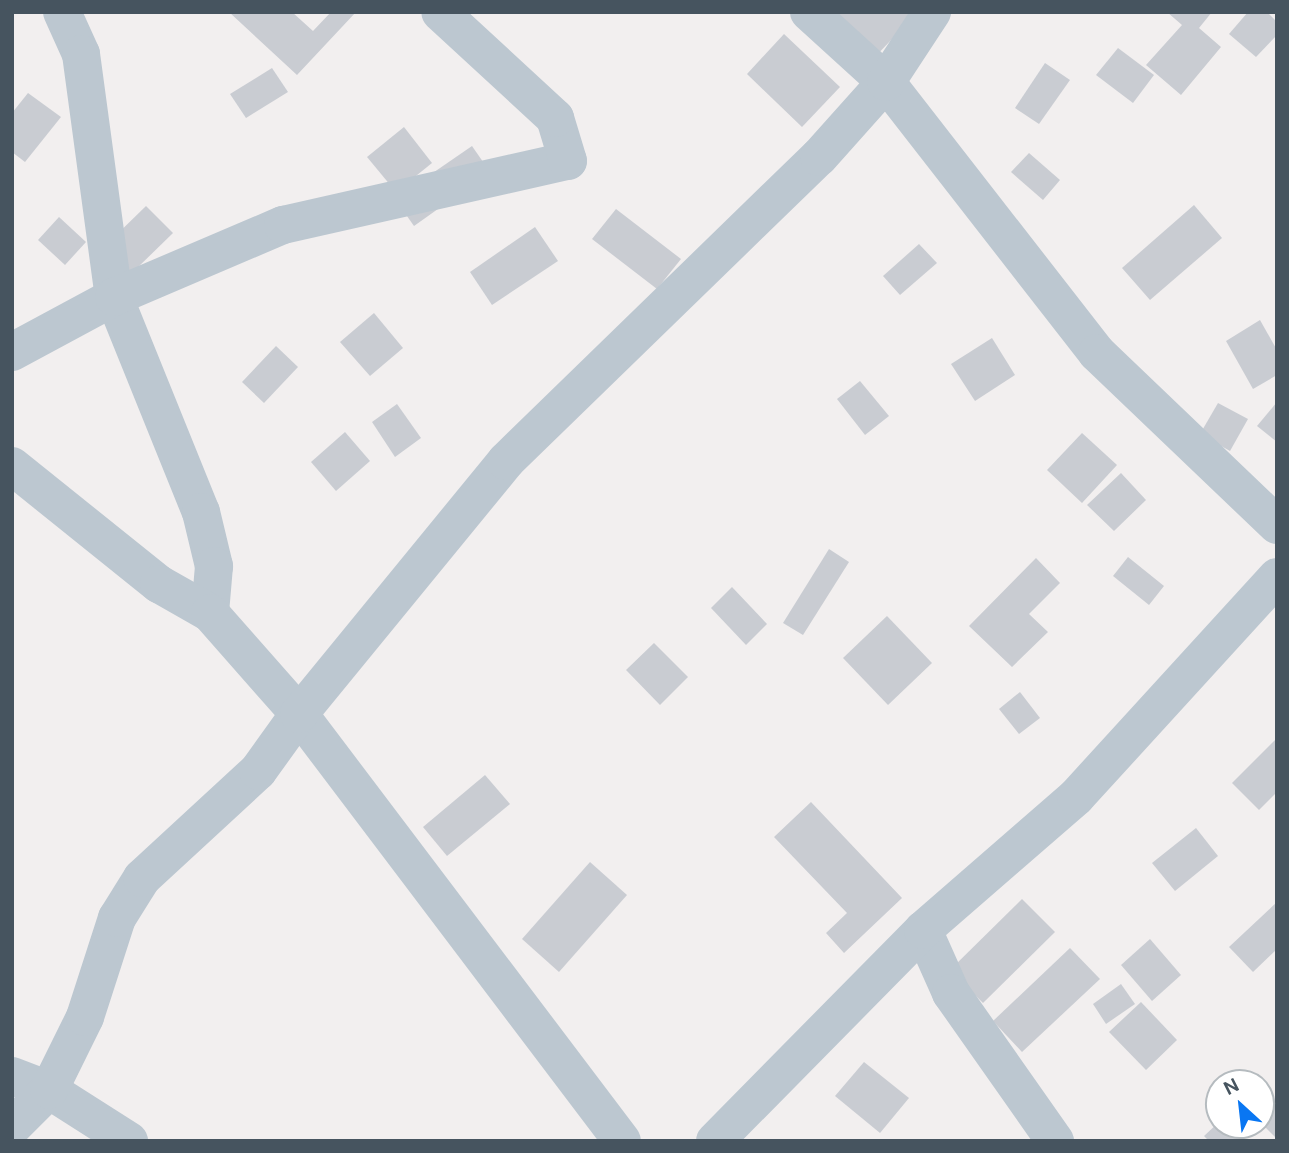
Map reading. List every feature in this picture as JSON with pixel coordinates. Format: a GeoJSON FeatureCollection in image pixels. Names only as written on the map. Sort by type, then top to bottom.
{"type":"FeatureCollection","features":[{"type":"Feature","properties":{"kind":"street"},"geometry":{"type":"LineString","coordinates":[[62,12],[81,54],[114,297],[201,512],[214,566],[210,613]]}},
{"type":"Feature","properties":{"kind":"street"},"geometry":{"type":"LineString","coordinates":[[12,352],[114,297],[283,225],[568,161],[555,118],[440,12]]}},
{"type":"Feature","properties":{"kind":"street"},"geometry":{"type":"LineString","coordinates":[[809,12],[886,82],[1097,353],[1277,525]]}},
{"type":"Feature","properties":{"kind":"street"},"geometry":{"type":"LineString","coordinates":[[12,1128],[49,1090],[85,1017],[117,918],[142,878],[258,771],[299,714],[506,461],[809,166],[886,82],[932,12]]}},
{"type":"Feature","properties":{"kind":"street"},"geometry":{"type":"LineString","coordinates":[[12,466],[159,584],[210,613],[299,714],[622,1141]]}},
{"type":"Feature","properties":{"kind":"street"},"geometry":{"type":"LineString","coordinates":[[715,1141],[923,930],[1076,797],[1277,577]]}},
{"type":"Feature","properties":{"kind":"street"},"geometry":{"type":"LineString","coordinates":[[923,930],[951,993],[1055,1141]]}},
{"type":"Feature","properties":{"kind":"street"},"geometry":{"type":"LineString","coordinates":[[12,1076],[49,1090],[129,1141]]}},
{"type":"Feature","properties":{"kind":"building"},"geometry":{"type":"Polygon","coordinates":[[[229,12],[292,12],[313,31],[331,12],[356,12],[297,75],[229,12]]]}},
{"type":"Feature","properties":{"kind":"building"},"geometry":{"type":"Polygon","coordinates":[[[836,12],[918,12],[871,61],[836,12]]]}},
{"type":"Feature","properties":{"kind":"building"},"geometry":{"type":"Polygon","coordinates":[[[1167,12],[1212,12],[1199,28],[1221,47],[1181,95],[1146,65],[1182,25],[1167,12]]]}},
{"type":"Feature","properties":{"kind":"building"},"geometry":{"type":"Polygon","coordinates":[[[1248,12],[1267,12],[1277,22],[1277,35],[1256,57],[1229,34],[1248,12]]]}},
{"type":"Feature","properties":{"kind":"building"},"geometry":{"type":"Polygon","coordinates":[[[784,34],[840,87],[802,127],[747,74],[784,34]]]}},
{"type":"Feature","properties":{"kind":"building"},"geometry":{"type":"Polygon","coordinates":[[[1118,48],[1154,75],[1133,103],[1096,75],[1118,48]]]}},
{"type":"Feature","properties":{"kind":"building"},"geometry":{"type":"Polygon","coordinates":[[[1045,63],[1070,80],[1039,124],[1015,108],[1045,63]]]}},
{"type":"Feature","properties":{"kind":"building"},"geometry":{"type":"Polygon","coordinates":[[[272,68],[288,92],[246,118],[230,94],[272,68]]]}},
{"type":"Feature","properties":{"kind":"building"},"geometry":{"type":"Polygon","coordinates":[[[28,93],[61,117],[25,162],[12,152],[12,113],[28,93]]]}},
{"type":"Feature","properties":{"kind":"building"},"geometry":{"type":"Polygon","coordinates":[[[404,127],[432,163],[396,192],[367,157],[404,127]]]}},
{"type":"Feature","properties":{"kind":"building"},"geometry":{"type":"Polygon","coordinates":[[[472,146],[490,172],[414,226],[395,199],[472,146]]]}},
{"type":"Feature","properties":{"kind":"building"},"geometry":{"type":"Polygon","coordinates":[[[1029,153],[1060,180],[1043,200],[1011,172],[1029,153]]]}},
{"type":"Feature","properties":{"kind":"building"},"geometry":{"type":"Polygon","coordinates":[[[1194,205],[1222,238],[1150,300],[1122,268],[1194,205]]]}},
{"type":"Feature","properties":{"kind":"building"},"geometry":{"type":"Polygon","coordinates":[[[146,206],[173,233],[132,273],[105,246],[146,206]]]}},
{"type":"Feature","properties":{"kind":"building"},"geometry":{"type":"Polygon","coordinates":[[[616,209],[681,259],[657,289],[592,239],[616,209]]]}},
{"type":"Feature","properties":{"kind":"building"},"geometry":{"type":"Polygon","coordinates":[[[59,217],[86,242],[65,265],[38,240],[59,217]]]}},
{"type":"Feature","properties":{"kind":"building"},"geometry":{"type":"Polygon","coordinates":[[[535,227],[558,261],[492,305],[470,272],[535,227]]]}},
{"type":"Feature","properties":{"kind":"building"},"geometry":{"type":"Polygon","coordinates":[[[919,244],[937,263],[900,295],[883,276],[919,244]]]}},
{"type":"Feature","properties":{"kind":"building"},"geometry":{"type":"Polygon","coordinates":[[[374,313],[403,348],[370,376],[340,342],[374,313]]]}},
{"type":"Feature","properties":{"kind":"building"},"geometry":{"type":"Polygon","coordinates":[[[1260,320],[1277,350],[1277,375],[1253,389],[1226,341],[1260,320]]]}},
{"type":"Feature","properties":{"kind":"building"},"geometry":{"type":"Polygon","coordinates":[[[992,338],[1015,375],[975,401],[951,364],[992,338]]]}},
{"type":"Feature","properties":{"kind":"building"},"geometry":{"type":"Polygon","coordinates":[[[276,346],[298,367],[264,403],[242,382],[276,346]]]}},
{"type":"Feature","properties":{"kind":"building"},"geometry":{"type":"Polygon","coordinates":[[[860,381],[889,416],[865,435],[837,399],[860,381]]]}},
{"type":"Feature","properties":{"kind":"building"},"geometry":{"type":"Polygon","coordinates":[[[1277,402],[1277,442],[1257,426],[1277,402]]]}},
{"type":"Feature","properties":{"kind":"building"},"geometry":{"type":"Polygon","coordinates":[[[1218,403],[1248,419],[1230,451],[1200,434],[1218,403]]]}},
{"type":"Feature","properties":{"kind":"building"},"geometry":{"type":"Polygon","coordinates":[[[397,404],[421,438],[395,457],[372,422],[397,404]]]}},
{"type":"Feature","properties":{"kind":"building"},"geometry":{"type":"Polygon","coordinates":[[[345,432],[370,461],[336,491],[311,462],[345,432]]]}},
{"type":"Feature","properties":{"kind":"building"},"geometry":{"type":"Polygon","coordinates":[[[1082,433],[1117,465],[1082,503],[1047,470],[1082,433]]]}},
{"type":"Feature","properties":{"kind":"building"},"geometry":{"type":"Polygon","coordinates":[[[1121,473],[1146,500],[1114,531],[1087,505],[1121,473]]]}},
{"type":"Feature","properties":{"kind":"building"},"geometry":{"type":"Polygon","coordinates":[[[829,549],[849,562],[803,635],[783,623],[829,549]]]}},
{"type":"Feature","properties":{"kind":"building"},"geometry":{"type":"Polygon","coordinates":[[[1128,557],[1164,586],[1149,605],[1113,576],[1128,557]]]}},
{"type":"Feature","properties":{"kind":"building"},"geometry":{"type":"Polygon","coordinates":[[[1036,558],[1060,583],[1029,614],[1048,632],[1012,667],[969,626],[1036,558]]]}},
{"type":"Feature","properties":{"kind":"building"},"geometry":{"type":"Polygon","coordinates":[[[732,587],[767,624],[746,645],[711,608],[732,587]]]}},
{"type":"Feature","properties":{"kind":"building"},"geometry":{"type":"Polygon","coordinates":[[[887,616],[932,663],[888,705],[843,658],[887,616]]]}},
{"type":"Feature","properties":{"kind":"building"},"geometry":{"type":"Polygon","coordinates":[[[654,643],[688,677],[660,705],[626,670],[654,643]]]}},
{"type":"Feature","properties":{"kind":"building"},"geometry":{"type":"Polygon","coordinates":[[[1020,692],[1040,718],[1019,734],[999,709],[1020,692]]]}},
{"type":"Feature","properties":{"kind":"building"},"geometry":{"type":"Polygon","coordinates":[[[1277,738],[1277,792],[1259,810],[1232,783],[1277,738]]]}},
{"type":"Feature","properties":{"kind":"building"},"geometry":{"type":"Polygon","coordinates":[[[485,775],[510,804],[447,856],[423,827],[485,775]]]}},
{"type":"Feature","properties":{"kind":"building"},"geometry":{"type":"Polygon","coordinates":[[[811,802],[902,898],[844,953],[826,933],[847,913],[774,837],[811,802]]]}},
{"type":"Feature","properties":{"kind":"building"},"geometry":{"type":"Polygon","coordinates":[[[1196,828],[1218,856],[1175,891],[1152,863],[1196,828]]]}},
{"type":"Feature","properties":{"kind":"building"},"geometry":{"type":"Polygon","coordinates":[[[590,862],[627,895],[559,972],[522,939],[590,862]]]}},
{"type":"Feature","properties":{"kind":"building"},"geometry":{"type":"Polygon","coordinates":[[[1022,899],[1055,932],[983,1003],[950,970],[1022,899]]]}},
{"type":"Feature","properties":{"kind":"building"},"geometry":{"type":"Polygon","coordinates":[[[1277,902],[1277,949],[1253,972],[1229,947],[1277,902]]]}},
{"type":"Feature","properties":{"kind":"building"},"geometry":{"type":"Polygon","coordinates":[[[1150,939],[1181,975],[1152,1001],[1121,965],[1150,939]]]}},
{"type":"Feature","properties":{"kind":"building"},"geometry":{"type":"Polygon","coordinates":[[[1070,948],[1100,979],[1022,1052],[993,1021],[1070,948]]]}},
{"type":"Feature","properties":{"kind":"building"},"geometry":{"type":"Polygon","coordinates":[[[1121,984],[1135,1004],[1106,1024],[1093,1004],[1121,984]]]}},
{"type":"Feature","properties":{"kind":"building"},"geometry":{"type":"Polygon","coordinates":[[[1141,1002],[1177,1040],[1146,1070],[1109,1032],[1141,1002]]]}},
{"type":"Feature","properties":{"kind":"building"},"geometry":{"type":"Polygon","coordinates":[[[864,1062],[909,1098],[880,1133],[835,1096],[864,1062]]]}},
{"type":"Feature","properties":{"kind":"building"},"geometry":{"type":"Polygon","coordinates":[[[1277,1102],[1277,1139],[1275,1137],[1277,1102]]]}},
{"type":"Feature","properties":{"kind":"building"},"geometry":{"type":"Polygon","coordinates":[[[1207,1139],[1243,1139],[1241,1141],[1207,1139]]]}}]}
